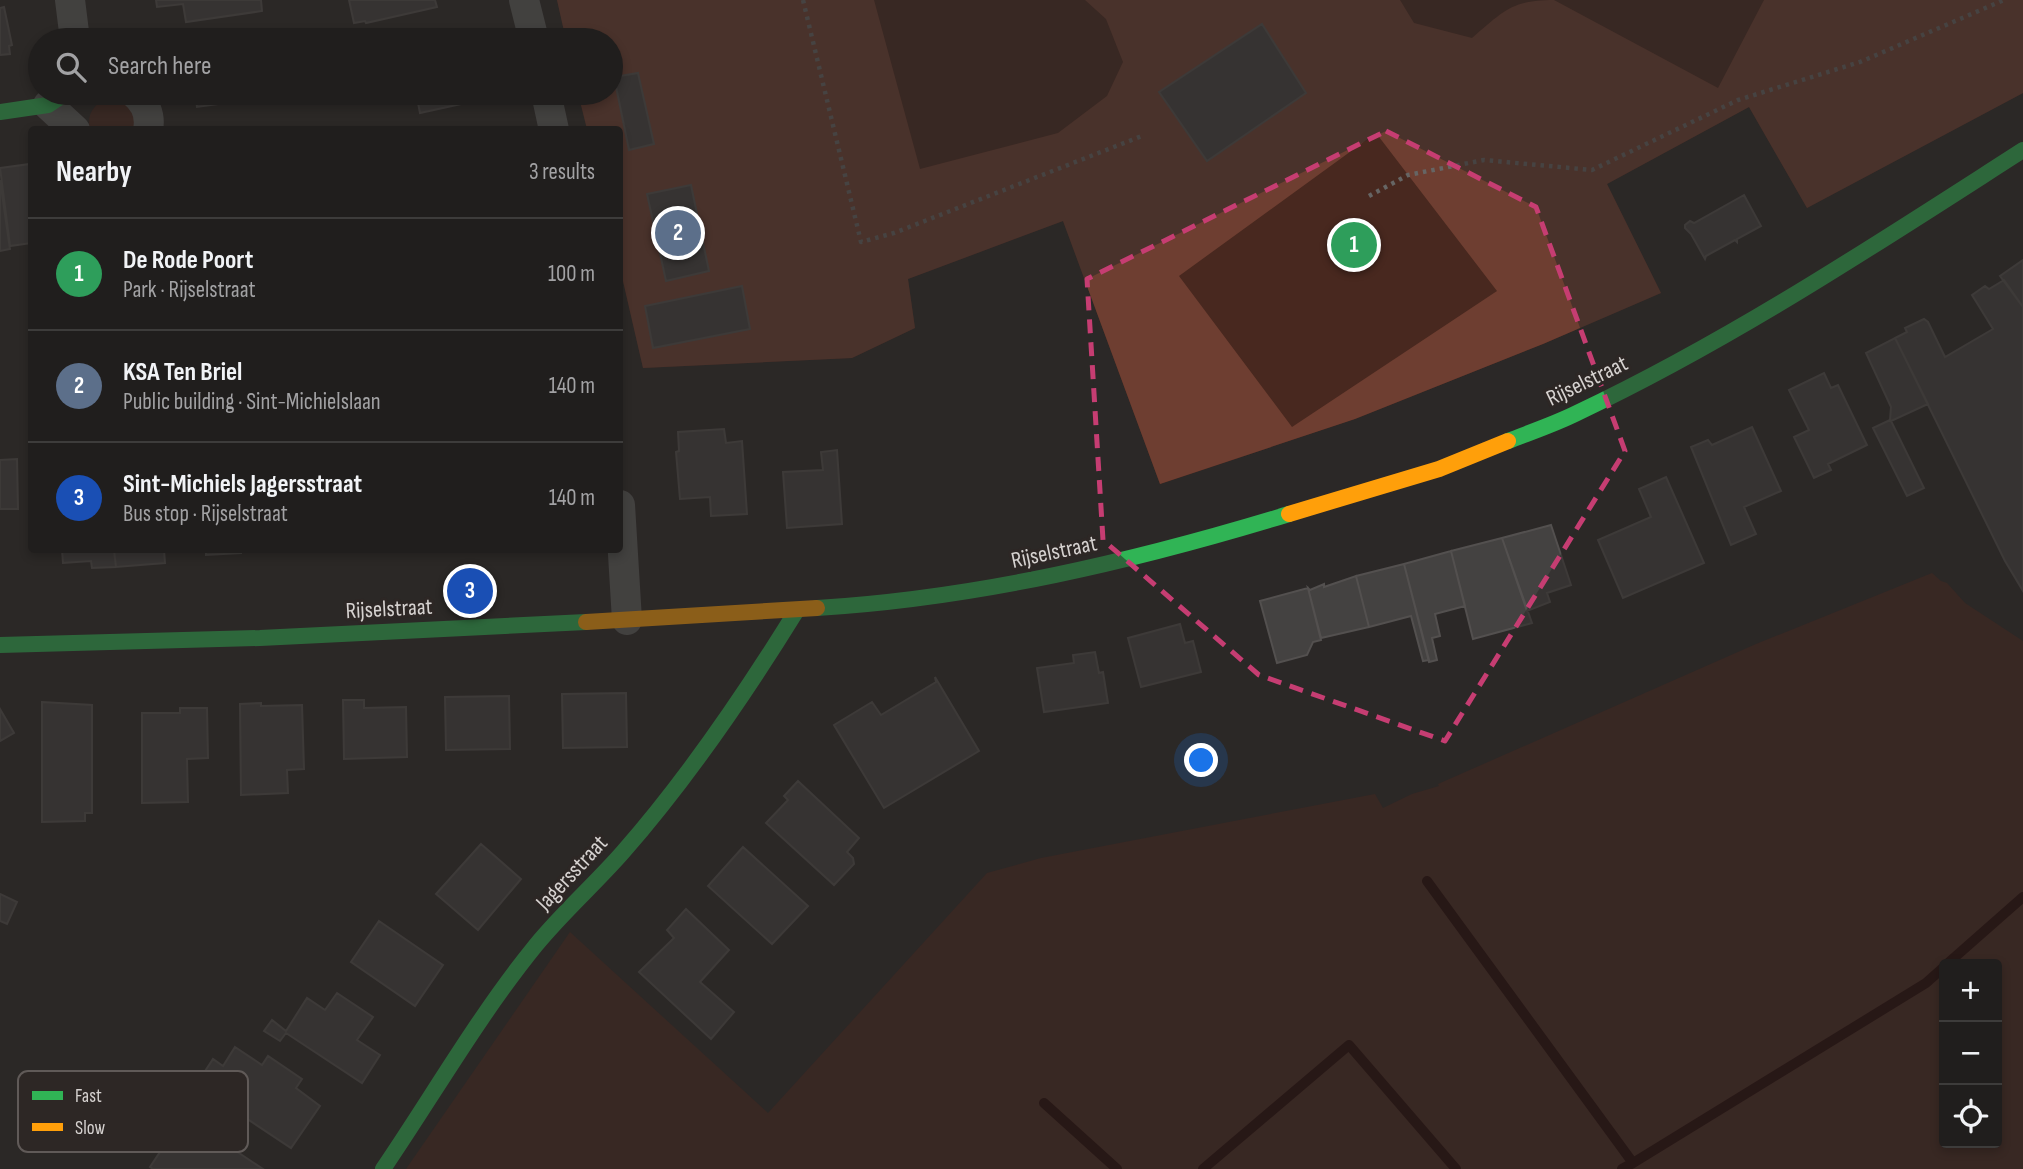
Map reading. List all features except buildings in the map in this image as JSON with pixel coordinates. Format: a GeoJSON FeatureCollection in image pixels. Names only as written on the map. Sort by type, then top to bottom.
{"type":"FeatureCollection","features":[{"type":"Feature","properties":{"kind":"street"},"geometry":{"type":"LineString","coordinates":[[70,0],[74,28]]}},
{"type":"Feature","properties":{"kind":"street"},"geometry":{"type":"LineString","coordinates":[[524,0],[531,28]]}},
{"type":"Feature","properties":{"kind":"street"},"geometry":{"type":"LineString","coordinates":[[0,111],[28,105]]}},
{"type":"Feature","properties":{"kind":"street"},"geometry":{"type":"LineString","coordinates":[[60,105],[73,126]]}},
{"type":"Feature","properties":{"kind":"street"},"geometry":{"type":"LineString","coordinates":[[144,105],[149,126]]}},
{"type":"Feature","properties":{"kind":"street"},"geometry":{"type":"LineString","coordinates":[[549,105],[553,126]]}},
{"type":"Feature","properties":{"kind":"street","name":"Rijselstraat"},"geometry":{"type":"LineString","coordinates":[[0,645],[260,638],[888,604],[1034,581],[1194,543],[1439,469],[1576,414],[1697,351],[1833,272],[2023,150]]}},
{"type":"Feature","properties":{"kind":"street"},"geometry":{"type":"LineString","coordinates":[[623,548],[628,620]]}},
{"type":"Feature","properties":{"kind":"street","name":"Jagersstraat"},"geometry":{"type":"LineString","coordinates":[[383,1169],[519,968],[558,919],[622,853],[679,783],[752,683],[797,610]]}},
{"type":"Feature","properties":{"kind":"path"},"geometry":{"type":"LineString","coordinates":[[803,0],[861,242],[894,233],[1142,136]]}},
{"type":"Feature","properties":{"kind":"path"},"geometry":{"type":"LineString","coordinates":[[1369,196],[1408,175],[1484,160],[1592,170],[1738,100],[1860,62],[2004,0]]}},
{"type":"Feature","properties":{"kind":"highlighted area"},"geometry":{"type":"Polygon","coordinates":[[[1386,131],[1536,207],[1625,451],[1445,741],[1259,675],[1103,540],[1087,279],[1386,131]]]}},
{"type":"Feature","properties":{"kind":"shaded area"},"geometry":{"type":"Polygon","coordinates":[[[557,0],[2023,0],[2023,93],[1807,208],[1749,107],[1607,184],[1661,293],[1543,344],[1355,419],[1160,484],[1063,221],[908,279],[915,328],[852,358],[643,368],[623,281],[623,126],[586,126],[581,105],[623,105],[623,28],[563,28],[557,0]]]}},
{"type":"Feature","properties":{"kind":"shaded area"},"geometry":{"type":"Polygon","coordinates":[[[557,0],[874,0],[920,169],[1058,133],[1107,96],[1123,62],[1106,19],[1085,0],[1400,0],[1414,23],[1472,38],[1508,9],[1527,2],[1554,0],[1718,88],[1764,0],[2023,0],[2023,93],[1807,208],[1749,107],[1607,184],[1661,293],[1543,344],[1355,419],[1160,484],[1063,221],[908,279],[915,328],[852,358],[643,368],[623,281],[623,126],[586,126],[581,105],[623,105],[623,28],[563,28],[557,0]],[[1376,133],[1179,276],[1292,427],[1497,291],[1376,133]]]}},
{"type":"Feature","properties":{"kind":"shaded area"},"geometry":{"type":"Polygon","coordinates":[[[97,105],[127,105],[133,113],[134,126],[89,126],[93,109],[97,105]]]}},
{"type":"Feature","properties":{"kind":"shaded area"},"geometry":{"type":"Polygon","coordinates":[[[1932,573],[1947,583],[1965,603],[2023,641],[2023,1169],[406,1169],[570,932],[768,1113],[987,873],[1041,858],[1375,794],[1383,808],[1412,794],[1439,786],[1438,784],[1756,644],[1932,573]]]}},
{"type":"Feature","properties":{"kind":"waterway"},"geometry":{"type":"LineString","coordinates":[[1427,881],[1633,1163],[1622,1169]]}},
{"type":"Feature","properties":{"kind":"waterway"},"geometry":{"type":"LineString","coordinates":[[1953,959],[2023,897]]}},
{"type":"Feature","properties":{"kind":"waterway"},"geometry":{"type":"LineString","coordinates":[[1633,1163],[1926,983],[1939,971]]}},
{"type":"Feature","properties":{"kind":"waterway"},"geometry":{"type":"LineString","coordinates":[[1203,1169],[1349,1045],[1456,1169]]}},
{"type":"Feature","properties":{"kind":"waterway"},"geometry":{"type":"LineString","coordinates":[[1044,1103],[1117,1169]]}},
{"type":"Feature","properties":{"kind":"traffic: fast"},"geometry":{"type":"LineString","coordinates":[[0,112],[48,105]]}},
{"type":"Feature","properties":{"kind":"traffic: fast"},"geometry":{"type":"LineString","coordinates":[[1508,441],[1569,417],[1692,354],[1804,289],[2023,150]]}},
{"type":"Feature","properties":{"kind":"traffic: fast"},"geometry":{"type":"LineString","coordinates":[[817,608],[937,596],[1056,575],[1173,547],[1289,514]]}},
{"type":"Feature","properties":{"kind":"traffic: fast"},"geometry":{"type":"LineString","coordinates":[[383,1169],[515,972],[546,933],[623,852],[671,794],[736,704],[797,610]]}},
{"type":"Feature","properties":{"kind":"traffic: fast"},"geometry":{"type":"LineString","coordinates":[[0,645],[260,638],[586,622]]}},
{"type":"Feature","properties":{"kind":"traffic: slow"},"geometry":{"type":"LineString","coordinates":[[1289,514],[1439,469],[1508,441]]}},
{"type":"Feature","properties":{"kind":"traffic: slow"},"geometry":{"type":"LineString","coordinates":[[586,622],[817,608]]}},
{"type":"Feature","properties":{"kind":"place","name":"KSA Ten Briel"},"geometry":{"type":"Point","coordinates":[678,233]}},
{"type":"Feature","properties":{"kind":"place","name":"De Rode Poort"},"geometry":{"type":"Point","coordinates":[1354,245]}},
{"type":"Feature","properties":{"kind":"place","name":"Sint-Michiels Jagersstraat"},"geometry":{"type":"Point","coordinates":[470,591]}}]}
